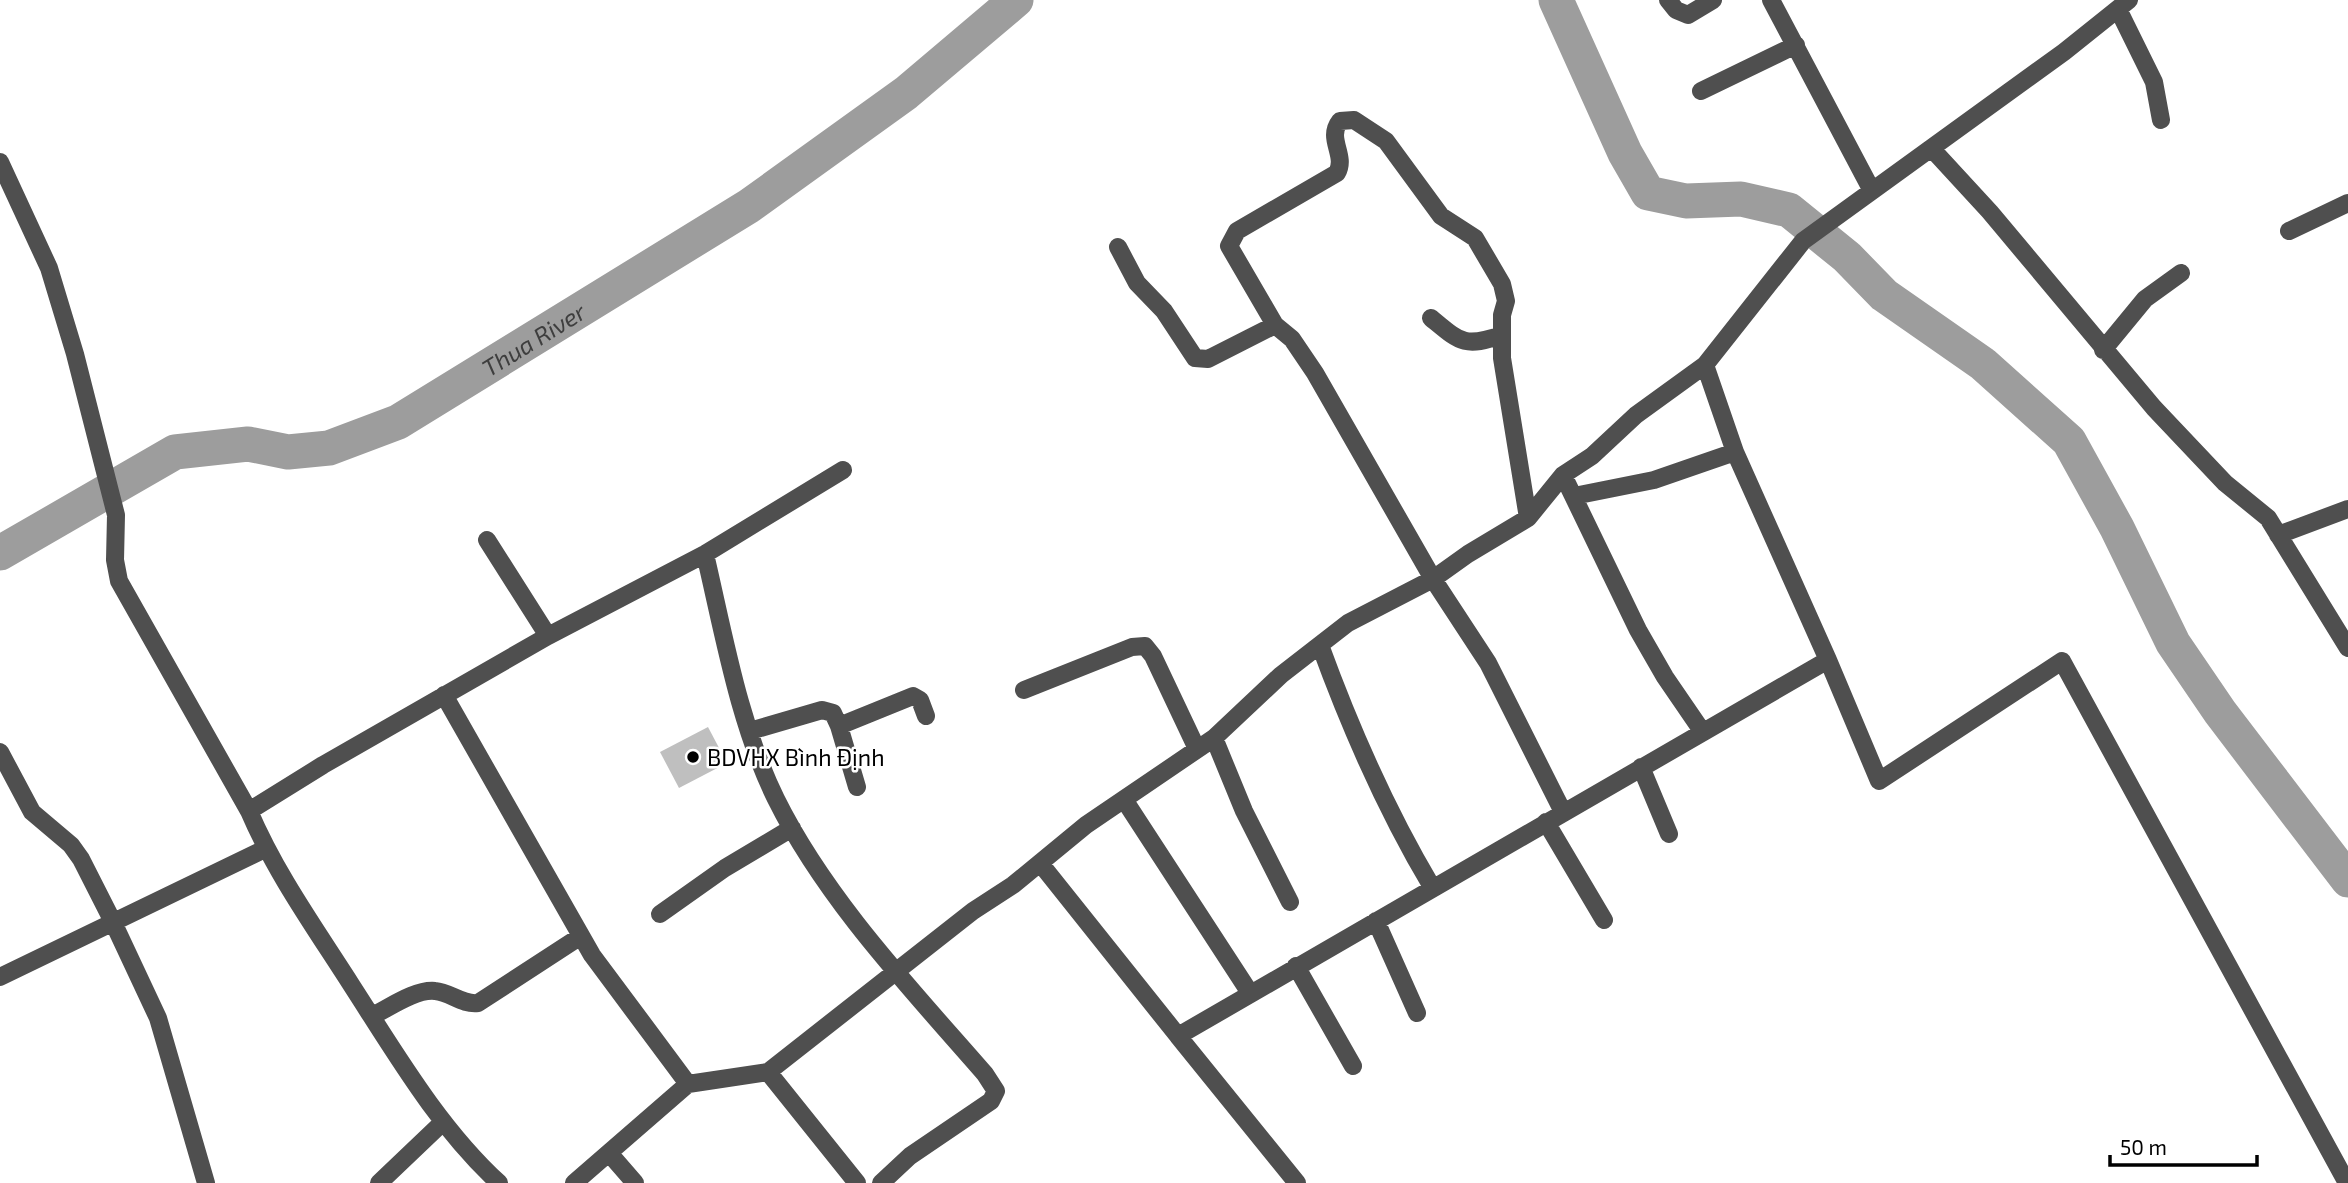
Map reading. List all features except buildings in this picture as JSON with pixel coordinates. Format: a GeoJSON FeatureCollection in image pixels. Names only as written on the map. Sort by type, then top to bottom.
{"type":"FeatureCollection","features":[{"type":"Feature","properties":{"kind":"street"},"geometry":{"type":"LineString","coordinates":[[1668,0],[1676,10],[1688,15],[1713,0]]}},
{"type":"Feature","properties":{"kind":"street"},"geometry":{"type":"LineString","coordinates":[[1771,0],[1871,189]]}},
{"type":"Feature","properties":{"kind":"street"},"geometry":{"type":"LineString","coordinates":[[574,1183],[688,1084],[768,1072],[1086,825],[1125,801],[1214,737],[1280,675],[1361,615],[1433,579],[1468,554],[1528,518],[1563,475],[1592,456],[1636,415],[1706,365],[1803,241],[1871,189],[1932,149],[2124,5],[2154,82],[2161,120]]}},
{"type":"Feature","properties":{"kind":"street"},"geometry":{"type":"LineString","coordinates":[[1701,91],[1796,45]]}},
{"type":"Feature","properties":{"kind":"street"},"geometry":{"type":"LineString","coordinates":[[1528,518],[1502,358],[1505,294],[1475,238],[1441,216],[1381,136],[1346,118],[1335,127],[1336,146],[1342,162],[1337,173],[1237,231],[1229,241],[1275,325],[1292,339],[1315,373],[1433,579],[1488,663],[1563,812]]}},
{"type":"Feature","properties":{"kind":"street"},"geometry":{"type":"LineString","coordinates":[[1932,149],[1990,212],[2103,350],[2216,474],[2268,518],[2348,648]]}},
{"type":"Feature","properties":{"kind":"street"},"geometry":{"type":"LineString","coordinates":[[0,162],[49,268],[99,440],[116,515],[115,560],[119,582],[249,811],[265,849],[292,897],[443,1122],[499,1183]]}},
{"type":"Feature","properties":{"kind":"street"},"geometry":{"type":"LineString","coordinates":[[2289,231],[2348,203]]}},
{"type":"Feature","properties":{"kind":"street"},"geometry":{"type":"LineString","coordinates":[[1118,247],[1137,283],[1164,311],[1195,358],[1208,359],[1275,325]]}},
{"type":"Feature","properties":{"kind":"street"},"geometry":{"type":"LineString","coordinates":[[2103,350],[2145,299],[2181,273]]}},
{"type":"Feature","properties":{"kind":"street"},"geometry":{"type":"LineString","coordinates":[[1431,318],[1465,343],[1480,342],[1502,334]]}},
{"type":"Feature","properties":{"kind":"street"},"geometry":{"type":"LineString","coordinates":[[1706,365],[1735,452],[1879,781],[2062,661],[2347,1183]]}},
{"type":"Feature","properties":{"kind":"street"},"geometry":{"type":"LineString","coordinates":[[1574,496],[1654,480],[1735,452]]}},
{"type":"Feature","properties":{"kind":"street"},"geometry":{"type":"LineString","coordinates":[[249,811],[548,636],[705,554],[843,470]]}},
{"type":"Feature","properties":{"kind":"street"},"geometry":{"type":"LineString","coordinates":[[1563,475],[1638,630],[1665,677],[1702,731]]}},
{"type":"Feature","properties":{"kind":"street"},"geometry":{"type":"LineString","coordinates":[[2278,535],[2348,509]]}},
{"type":"Feature","properties":{"kind":"street"},"geometry":{"type":"LineString","coordinates":[[487,540],[548,636]]}},
{"type":"Feature","properties":{"kind":"street"},"geometry":{"type":"LineString","coordinates":[[705,554],[750,731],[776,799],[811,862],[897,973],[985,1074],[996,1095],[910,1156],[881,1183]]}},
{"type":"Feature","properties":{"kind":"street"},"geometry":{"type":"LineString","coordinates":[[1320,645],[1357,744],[1398,829],[1432,887]]}},
{"type":"Feature","properties":{"kind":"street"},"geometry":{"type":"LineString","coordinates":[[1024,690],[1132,647],[1145,646],[1153,656],[1197,749]]}},
{"type":"Feature","properties":{"kind":"street"},"geometry":{"type":"LineString","coordinates":[[1178,1036],[1828,660]]}},
{"type":"Feature","properties":{"kind":"street"},"geometry":{"type":"LineString","coordinates":[[444,695],[581,936],[622,998],[688,1084]]}},
{"type":"Feature","properties":{"kind":"street"},"geometry":{"type":"LineString","coordinates":[[839,726],[913,696],[920,700],[926,716]]}},
{"type":"Feature","properties":{"kind":"street"},"geometry":{"type":"LineString","coordinates":[[750,731],[822,710],[833,713],[857,787]]}},
{"type":"Feature","properties":{"kind":"street"},"geometry":{"type":"LineString","coordinates":[[1214,737],[1244,811],[1290,902]]}},
{"type":"Feature","properties":{"kind":"street"},"geometry":{"type":"LineString","coordinates":[[0,752],[32,812],[44,825],[71,845],[81,859],[113,922],[158,1018],[206,1183]]}},
{"type":"Feature","properties":{"kind":"street"},"geometry":{"type":"LineString","coordinates":[[1641,767],[1669,834]]}},
{"type":"Feature","properties":{"kind":"street"},"geometry":{"type":"LineString","coordinates":[[1125,801],[1250,993]]}},
{"type":"Feature","properties":{"kind":"street"},"geometry":{"type":"LineString","coordinates":[[1546,822],[1604,920]]}},
{"type":"Feature","properties":{"kind":"street"},"geometry":{"type":"LineString","coordinates":[[660,914],[725,868],[792,828]]}},
{"type":"Feature","properties":{"kind":"street"},"geometry":{"type":"LineString","coordinates":[[0,977],[265,849]]}},
{"type":"Feature","properties":{"kind":"street"},"geometry":{"type":"LineString","coordinates":[[1040,863],[1297,1183]]}},
{"type":"Feature","properties":{"kind":"street"},"geometry":{"type":"LineString","coordinates":[[1376,921],[1417,1013]]}},
{"type":"Feature","properties":{"kind":"street"},"geometry":{"type":"LineString","coordinates":[[372,1016],[424,992],[435,991],[470,1004],[478,1003],[522,977],[581,936]]}},
{"type":"Feature","properties":{"kind":"street"},"geometry":{"type":"LineString","coordinates":[[1296,966],[1353,1066]]}},
{"type":"Feature","properties":{"kind":"street"},"geometry":{"type":"LineString","coordinates":[[768,1072],[857,1183]]}},
{"type":"Feature","properties":{"kind":"street"},"geometry":{"type":"LineString","coordinates":[[379,1183],[443,1122]]}},
{"type":"Feature","properties":{"kind":"street"},"geometry":{"type":"LineString","coordinates":[[609,1153],[635,1183]]}},
{"type":"Feature","properties":{"kind":"waterway","name":"Thua River"},"geometry":{"type":"LineString","coordinates":[[0,553],[175,452],[248,444],[288,452],[329,448],[398,422],[749,206],[906,93],[1016,0]]}},
{"type":"Feature","properties":{"kind":"waterway"},"geometry":{"type":"LineString","coordinates":[[1556,0],[1625,153],[1648,193],[1686,201],[1741,199],[1789,210],[1847,257],[1884,295],[1983,364],[2069,441],[2117,528],[2173,643],[2220,712],[2348,880]]}},
{"type":"Feature","properties":{"kind":"place","name":"BDVHX Bình Định"},"geometry":{"type":"Point","coordinates":[693,757]}}]}
